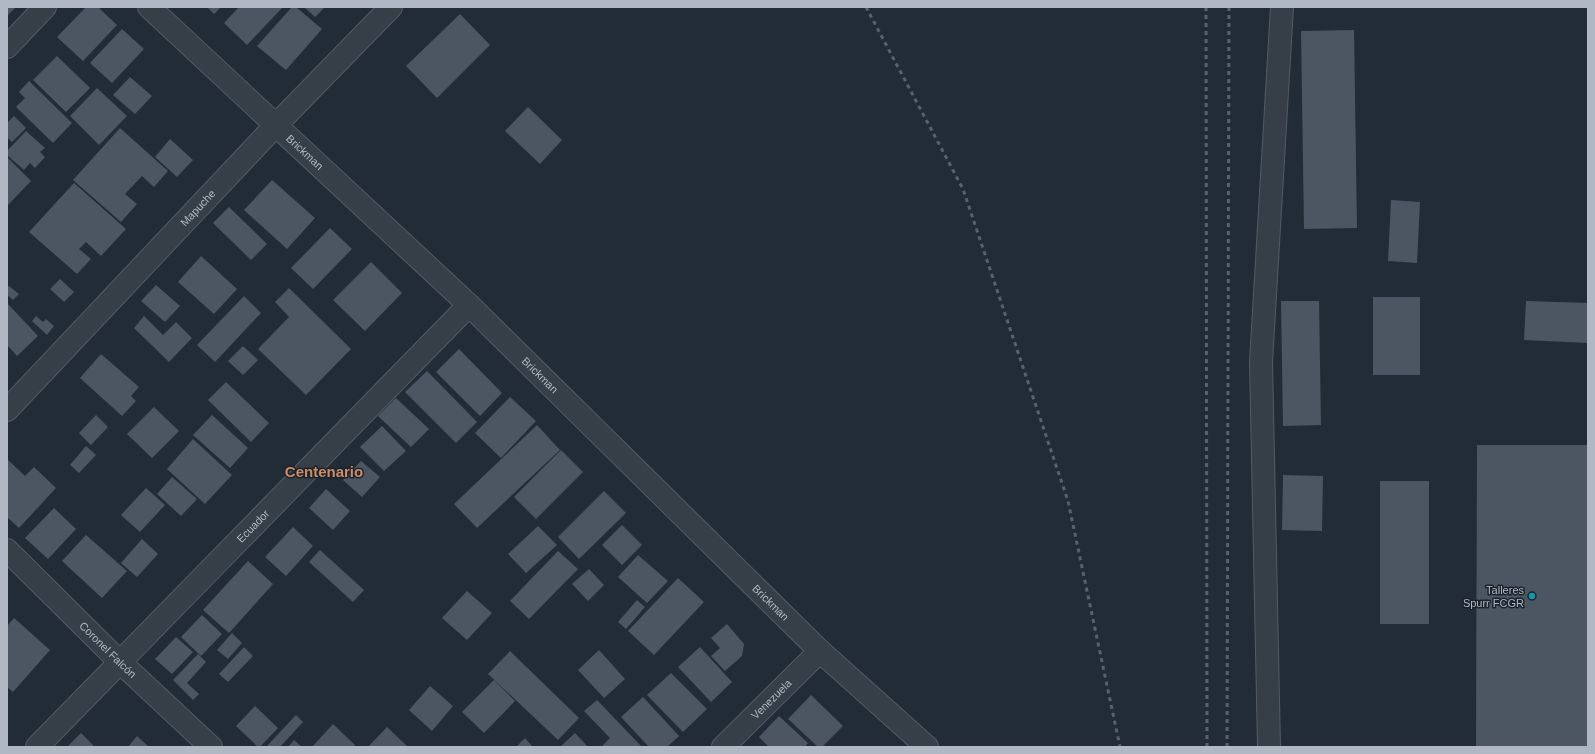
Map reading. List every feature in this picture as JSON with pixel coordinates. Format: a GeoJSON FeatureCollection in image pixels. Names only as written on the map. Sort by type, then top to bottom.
{"type":"FeatureCollection","features":[{"type":"Feature","properties":{"kind":"street"},"geometry":{"type":"LineString","coordinates":[[7,47],[45,7]]}},
{"type":"Feature","properties":{"kind":"street","name":"Brickman"},"geometry":{"type":"LineString","coordinates":[[149,7],[469,305],[820,651],[927,747]]}},
{"type":"Feature","properties":{"kind":"street","name":"Mapuche"},"geometry":{"type":"LineString","coordinates":[[7,410],[276,125],[391,7]]}},
{"type":"Feature","properties":{"kind":"street"},"geometry":{"type":"LineString","coordinates":[[1268,747],[1261,362],[1282,7]]}},
{"type":"Feature","properties":{"kind":"street","name":"Ecuador"},"geometry":{"type":"LineString","coordinates":[[37,747],[469,305]]}},
{"type":"Feature","properties":{"kind":"street","name":"Coronel Falcón"},"geometry":{"type":"LineString","coordinates":[[7,550],[120,662],[211,747]]}},
{"type":"Feature","properties":{"kind":"street","name":"Venezuela"},"geometry":{"type":"LineString","coordinates":[[723,747],[820,651]]}},
{"type":"Feature","properties":{"kind":"building"},"geometry":{"type":"Polygon","coordinates":[[[7,7],[16,7],[7,16],[7,7]]]}},
{"type":"Feature","properties":{"kind":"building"},"geometry":{"type":"Polygon","coordinates":[[[86,7],[98,7],[117,25],[83,61],[57,37],[86,7]]]}},
{"type":"Feature","properties":{"kind":"building"},"geometry":{"type":"Polygon","coordinates":[[[207,7],[221,7],[214,14],[207,7]]]}},
{"type":"Feature","properties":{"kind":"building"},"geometry":{"type":"Polygon","coordinates":[[[239,7],[283,7],[247,45],[224,23],[239,7]]]}},
{"type":"Feature","properties":{"kind":"building"},"geometry":{"type":"Polygon","coordinates":[[[292,7],[296,7],[322,29],[286,70],[257,46],[292,7]]]}},
{"type":"Feature","properties":{"kind":"building"},"geometry":{"type":"Polygon","coordinates":[[[304,7],[325,7],[315,17],[304,7]]]}},
{"type":"Feature","properties":{"kind":"building"},"geometry":{"type":"Polygon","coordinates":[[[460,14],[490,45],[437,98],[406,66],[460,14]]]}},
{"type":"Feature","properties":{"kind":"building"},"geometry":{"type":"Polygon","coordinates":[[[122,29],[144,49],[112,83],[90,63],[122,29]]]}},
{"type":"Feature","properties":{"kind":"building"},"geometry":{"type":"Polygon","coordinates":[[[1354,30],[1357,228],[1304,229],[1301,31],[1354,30]]]}},
{"type":"Feature","properties":{"kind":"building"},"geometry":{"type":"Polygon","coordinates":[[[57,56],[90,88],[66,112],[33,80],[57,56]]]}},
{"type":"Feature","properties":{"kind":"building"},"geometry":{"type":"Polygon","coordinates":[[[130,77],[152,96],[135,114],[113,95],[130,77]]]}},
{"type":"Feature","properties":{"kind":"building"},"geometry":{"type":"Polygon","coordinates":[[[29,81],[72,123],[53,143],[16,107],[25,98],[19,92],[29,81]]]}},
{"type":"Feature","properties":{"kind":"building"},"geometry":{"type":"Polygon","coordinates":[[[97,88],[127,116],[99,145],[70,116],[97,88]]]}},
{"type":"Feature","properties":{"kind":"building"},"geometry":{"type":"Polygon","coordinates":[[[528,107],[562,140],[540,164],[505,131],[528,107]]]}},
{"type":"Feature","properties":{"kind":"building"},"geometry":{"type":"Polygon","coordinates":[[[14,116],[26,128],[12,142],[7,137],[7,123],[14,116]]]}},
{"type":"Feature","properties":{"kind":"building"},"geometry":{"type":"Polygon","coordinates":[[[120,128],[168,171],[154,187],[142,176],[125,194],[137,204],[121,222],[73,180],[120,128]]]}},
{"type":"Feature","properties":{"kind":"building"},"geometry":{"type":"Polygon","coordinates":[[[26,131],[45,148],[40,152],[45,157],[35,168],[30,163],[24,170],[7,155],[7,151],[26,131]]]}},
{"type":"Feature","properties":{"kind":"building"},"geometry":{"type":"Polygon","coordinates":[[[170,139],[193,160],[177,177],[155,157],[170,139]]]}},
{"type":"Feature","properties":{"kind":"building"},"geometry":{"type":"Polygon","coordinates":[[[7,157],[31,181],[7,206],[7,157]]]}},
{"type":"Feature","properties":{"kind":"building"},"geometry":{"type":"Polygon","coordinates":[[[272,180],[315,218],[287,249],[244,210],[272,180]]]}},
{"type":"Feature","properties":{"kind":"building"},"geometry":{"type":"Polygon","coordinates":[[[74,183],[126,229],[101,256],[86,242],[79,249],[91,259],[77,274],[29,232],[74,183]]]}},
{"type":"Feature","properties":{"kind":"building"},"geometry":{"type":"Polygon","coordinates":[[[1391,200],[1420,202],[1417,263],[1388,261],[1391,200]]]}},
{"type":"Feature","properties":{"kind":"building"},"geometry":{"type":"Polygon","coordinates":[[[229,207],[267,244],[251,260],[213,223],[229,207]]]}},
{"type":"Feature","properties":{"kind":"building"},"geometry":{"type":"Polygon","coordinates":[[[330,228],[352,249],[313,289],[291,268],[330,228]]]}},
{"type":"Feature","properties":{"kind":"building"},"geometry":{"type":"Polygon","coordinates":[[[201,256],[237,289],[214,314],[178,282],[201,256]]]}},
{"type":"Feature","properties":{"kind":"building"},"geometry":{"type":"Polygon","coordinates":[[[371,262],[402,293],[365,331],[333,300],[371,262]]]}},
{"type":"Feature","properties":{"kind":"building"},"geometry":{"type":"Polygon","coordinates":[[[60,279],[74,292],[64,302],[50,289],[60,279]]]}},
{"type":"Feature","properties":{"kind":"building"},"geometry":{"type":"Polygon","coordinates":[[[156,285],[180,306],[165,322],[141,301],[156,285]]]}},
{"type":"Feature","properties":{"kind":"building"},"geometry":{"type":"Polygon","coordinates":[[[9,286],[19,294],[13,300],[7,295],[7,287],[9,286]]]}},
{"type":"Feature","properties":{"kind":"building"},"geometry":{"type":"Polygon","coordinates":[[[289,288],[351,349],[306,395],[258,349],[289,317],[275,302],[289,288]]]}},
{"type":"Feature","properties":{"kind":"building"},"geometry":{"type":"Polygon","coordinates":[[[244,296],[261,313],[215,362],[197,345],[244,296]]]}},
{"type":"Feature","properties":{"kind":"building"},"geometry":{"type":"Polygon","coordinates":[[[1373,297],[1420,297],[1420,375],[1373,375],[1373,297]]]}},
{"type":"Feature","properties":{"kind":"building"},"geometry":{"type":"Polygon","coordinates":[[[1281,301],[1319,301],[1321,425],[1283,426],[1281,301]]]}},
{"type":"Feature","properties":{"kind":"building"},"geometry":{"type":"Polygon","coordinates":[[[1526,301],[1588,303],[1588,343],[1524,340],[1526,301]]]}},
{"type":"Feature","properties":{"kind":"building"},"geometry":{"type":"Polygon","coordinates":[[[7,303],[38,336],[17,356],[7,345],[7,303]]]}},
{"type":"Feature","properties":{"kind":"building"},"geometry":{"type":"Polygon","coordinates":[[[36,316],[43,322],[46,319],[54,326],[47,335],[32,321],[36,316]]]}},
{"type":"Feature","properties":{"kind":"building"},"geometry":{"type":"Polygon","coordinates":[[[144,316],[163,335],[176,322],[192,338],[169,362],[134,328],[144,316]]]}},
{"type":"Feature","properties":{"kind":"building"},"geometry":{"type":"Polygon","coordinates":[[[243,346],[258,360],[243,375],[228,361],[243,346]]]}},
{"type":"Feature","properties":{"kind":"building"},"geometry":{"type":"Polygon","coordinates":[[[459,349],[502,393],[480,416],[436,372],[459,349]]]}},
{"type":"Feature","properties":{"kind":"building"},"geometry":{"type":"Polygon","coordinates":[[[101,354],[139,387],[131,396],[136,401],[122,416],[80,378],[101,354]]]}},
{"type":"Feature","properties":{"kind":"building"},"geometry":{"type":"Polygon","coordinates":[[[427,371],[477,422],[456,443],[405,392],[427,371]]]}},
{"type":"Feature","properties":{"kind":"building"},"geometry":{"type":"Polygon","coordinates":[[[226,382],[269,423],[251,442],[208,400],[226,382]]]}},
{"type":"Feature","properties":{"kind":"building"},"geometry":{"type":"Polygon","coordinates":[[[510,397],[536,421],[501,458],[475,433],[510,397]]]}},
{"type":"Feature","properties":{"kind":"building"},"geometry":{"type":"Polygon","coordinates":[[[396,398],[429,429],[411,447],[378,416],[396,398]]]}},
{"type":"Feature","properties":{"kind":"building"},"geometry":{"type":"Polygon","coordinates":[[[154,407],[179,431],[152,458],[127,434],[154,407]]]}},
{"type":"Feature","properties":{"kind":"building"},"geometry":{"type":"Polygon","coordinates":[[[96,415],[108,427],[91,445],[79,433],[96,415]]]}},
{"type":"Feature","properties":{"kind":"building"},"geometry":{"type":"Polygon","coordinates":[[[212,415],[248,448],[230,468],[193,435],[212,415]]]}},
{"type":"Feature","properties":{"kind":"building"},"geometry":{"type":"Polygon","coordinates":[[[537,425],[560,450],[477,528],[454,504],[537,425]]]}},
{"type":"Feature","properties":{"kind":"building"},"geometry":{"type":"Polygon","coordinates":[[[382,426],[406,451],[384,471],[360,447],[382,426]]]}},
{"type":"Feature","properties":{"kind":"building"},"geometry":{"type":"Polygon","coordinates":[[[193,439],[232,475],[205,504],[167,469],[193,439]]]}},
{"type":"Feature","properties":{"kind":"building","name":"Talleres Spurr FCGR"},"geometry":{"type":"Polygon","coordinates":[[[1477,445],[1588,445],[1588,747],[1476,747],[1477,445]]]}},
{"type":"Feature","properties":{"kind":"building"},"geometry":{"type":"Polygon","coordinates":[[[86,446],[96,455],[79,473],[70,465],[86,446]]]}},
{"type":"Feature","properties":{"kind":"building"},"geometry":{"type":"Polygon","coordinates":[[[561,450],[583,472],[536,519],[514,497],[561,450]]]}},
{"type":"Feature","properties":{"kind":"building"},"geometry":{"type":"Polygon","coordinates":[[[7,459],[25,476],[34,467],[56,488],[19,528],[7,517],[7,459]]]}},
{"type":"Feature","properties":{"kind":"building"},"geometry":{"type":"Polygon","coordinates":[[[361,461],[380,477],[362,497],[343,480],[361,461]]]}},
{"type":"Feature","properties":{"kind":"building"},"geometry":{"type":"Polygon","coordinates":[[[1283,475],[1323,476],[1322,531],[1282,530],[1283,475]]]}},
{"type":"Feature","properties":{"kind":"building"},"geometry":{"type":"Polygon","coordinates":[[[172,477],[197,499],[181,516],[157,494],[172,477]]]}},
{"type":"Feature","properties":{"kind":"building"},"geometry":{"type":"Polygon","coordinates":[[[1380,481],[1429,481],[1429,624],[1380,624],[1380,481]]]}},
{"type":"Feature","properties":{"kind":"building"},"geometry":{"type":"Polygon","coordinates":[[[146,488],[165,505],[140,532],[121,515],[146,488]]]}},
{"type":"Feature","properties":{"kind":"building"},"geometry":{"type":"Polygon","coordinates":[[[326,489],[350,511],[333,530],[309,508],[326,489]]]}},
{"type":"Feature","properties":{"kind":"building"},"geometry":{"type":"Polygon","coordinates":[[[604,491],[626,513],[579,559],[558,537],[604,491]]]}},
{"type":"Feature","properties":{"kind":"building"},"geometry":{"type":"Polygon","coordinates":[[[54,508],[76,529],[48,559],[25,538],[54,508]]]}},
{"type":"Feature","properties":{"kind":"building"},"geometry":{"type":"Polygon","coordinates":[[[622,525],[642,545],[622,565],[602,545],[622,525]]]}},
{"type":"Feature","properties":{"kind":"building"},"geometry":{"type":"Polygon","coordinates":[[[538,526],[557,545],[526,573],[508,554],[538,526]]]}},
{"type":"Feature","properties":{"kind":"building"},"geometry":{"type":"Polygon","coordinates":[[[293,527],[313,546],[286,576],[265,557],[293,527]]]}},
{"type":"Feature","properties":{"kind":"building"},"geometry":{"type":"Polygon","coordinates":[[[86,535],[127,571],[102,598],[62,561],[86,535]]]}},
{"type":"Feature","properties":{"kind":"building"},"geometry":{"type":"Polygon","coordinates":[[[142,539],[158,554],[137,577],[121,563],[142,539]]]}},
{"type":"Feature","properties":{"kind":"building"},"geometry":{"type":"Polygon","coordinates":[[[320,550],[364,590],[353,602],[309,562],[320,550]]]}},
{"type":"Feature","properties":{"kind":"building"},"geometry":{"type":"Polygon","coordinates":[[[558,551],[578,569],[529,619],[510,601],[558,551]]]}},
{"type":"Feature","properties":{"kind":"building"},"geometry":{"type":"Polygon","coordinates":[[[638,555],[668,581],[647,603],[618,577],[638,555]]]}},
{"type":"Feature","properties":{"kind":"building"},"geometry":{"type":"Polygon","coordinates":[[[248,561],[273,584],[229,633],[203,610],[248,561]]]}},
{"type":"Feature","properties":{"kind":"building"},"geometry":{"type":"Polygon","coordinates":[[[589,569],[604,585],[588,601],[572,584],[589,569]]]}},
{"type":"Feature","properties":{"kind":"building"},"geometry":{"type":"Polygon","coordinates":[[[678,578],[704,602],[654,655],[628,631],[678,578]]]}},
{"type":"Feature","properties":{"kind":"building"},"geometry":{"type":"Polygon","coordinates":[[[467,591],[492,613],[467,640],[442,618],[467,591]]]}},
{"type":"Feature","properties":{"kind":"building"},"geometry":{"type":"Polygon","coordinates":[[[637,600],[645,607],[626,629],[618,622],[637,600]]]}},
{"type":"Feature","properties":{"kind":"building"},"geometry":{"type":"Polygon","coordinates":[[[202,615],[222,634],[201,656],[181,637],[202,615]]]}},
{"type":"Feature","properties":{"kind":"building"},"geometry":{"type":"Polygon","coordinates":[[[14,618],[50,650],[13,692],[7,687],[7,626],[14,618]]]}},
{"type":"Feature","properties":{"kind":"building"},"geometry":{"type":"Polygon","coordinates":[[[727,624],[744,644],[742,656],[725,671],[711,656],[720,648],[711,638],[727,624]]]}},
{"type":"Feature","properties":{"kind":"building"},"geometry":{"type":"Polygon","coordinates":[[[232,633],[242,643],[228,659],[217,650],[232,633]]]}},
{"type":"Feature","properties":{"kind":"building"},"geometry":{"type":"Polygon","coordinates":[[[176,637],[193,652],[172,674],[155,659],[176,637]]]}},
{"type":"Feature","properties":{"kind":"building"},"geometry":{"type":"Polygon","coordinates":[[[244,647],[253,656],[228,682],[219,674],[244,647]]]}},
{"type":"Feature","properties":{"kind":"building"},"geometry":{"type":"Polygon","coordinates":[[[700,647],[732,682],[711,702],[678,667],[700,647]]]}},
{"type":"Feature","properties":{"kind":"building"},"geometry":{"type":"Polygon","coordinates":[[[599,650],[625,679],[604,698],[578,670],[599,650]]]}},
{"type":"Feature","properties":{"kind":"building"},"geometry":{"type":"Polygon","coordinates":[[[510,651],[579,718],[558,740],[488,674],[510,651]]]}},
{"type":"Feature","properties":{"kind":"building"},"geometry":{"type":"Polygon","coordinates":[[[198,654],[206,662],[187,683],[199,694],[193,700],[173,680],[198,654]]]}},
{"type":"Feature","properties":{"kind":"building"},"geometry":{"type":"Polygon","coordinates":[[[671,673],[707,709],[683,732],[647,695],[671,673]]]}},
{"type":"Feature","properties":{"kind":"building"},"geometry":{"type":"Polygon","coordinates":[[[494,680],[515,701],[484,733],[462,712],[494,680]]]}},
{"type":"Feature","properties":{"kind":"building"},"geometry":{"type":"Polygon","coordinates":[[[430,686],[453,706],[432,731],[409,710],[430,686]]]}},
{"type":"Feature","properties":{"kind":"building"},"geometry":{"type":"Polygon","coordinates":[[[811,695],[843,726],[822,747],[818,747],[788,719],[811,695]]]}},
{"type":"Feature","properties":{"kind":"building"},"geometry":{"type":"Polygon","coordinates":[[[643,697],[679,736],[667,747],[649,747],[621,717],[643,697]]]}},
{"type":"Feature","properties":{"kind":"building"},"geometry":{"type":"Polygon","coordinates":[[[597,700],[642,747],[601,747],[610,738],[584,711],[597,700]]]}},
{"type":"Feature","properties":{"kind":"building"},"geometry":{"type":"Polygon","coordinates":[[[255,706],[278,728],[260,747],[258,747],[236,726],[255,706]]]}},
{"type":"Feature","properties":{"kind":"building"},"geometry":{"type":"Polygon","coordinates":[[[296,715],[303,722],[280,747],[266,747],[296,715]]]}},
{"type":"Feature","properties":{"kind":"building"},"geometry":{"type":"Polygon","coordinates":[[[779,716],[808,743],[805,747],[769,747],[759,737],[779,716]]]}},
{"type":"Feature","properties":{"kind":"building"},"geometry":{"type":"Polygon","coordinates":[[[333,724],[355,745],[353,747],[312,747],[333,724]]]}},
{"type":"Feature","properties":{"kind":"building"},"geometry":{"type":"Polygon","coordinates":[[[387,727],[408,747],[368,747],[387,727]]]}},
{"type":"Feature","properties":{"kind":"building"},"geometry":{"type":"Polygon","coordinates":[[[81,733],[95,747],[67,747],[81,733]]]}},
{"type":"Feature","properties":{"kind":"building"},"geometry":{"type":"Polygon","coordinates":[[[575,733],[588,747],[560,747],[575,733]]]}},
{"type":"Feature","properties":{"kind":"building"},"geometry":{"type":"Polygon","coordinates":[[[137,736],[149,747],[128,747],[137,736]]]}},
{"type":"Feature","properties":{"kind":"building"},"geometry":{"type":"Polygon","coordinates":[[[525,738],[533,747],[516,747],[525,738]]]}},
{"type":"Feature","properties":{"kind":"building"},"geometry":{"type":"Polygon","coordinates":[[[294,740],[302,747],[288,747],[294,740]]]}},
{"type":"Feature","properties":{"kind":"railway"},"geometry":{"type":"LineString","coordinates":[[866,7],[963,189],[1068,501],[1120,747]]}},
{"type":"Feature","properties":{"kind":"railway"},"geometry":{"type":"LineString","coordinates":[[1206,7],[1207,747]]}},
{"type":"Feature","properties":{"kind":"railway"},"geometry":{"type":"LineString","coordinates":[[1227,747],[1229,7]]}},
{"type":"Feature","properties":{"kind":"place","name":"Talleres Spurr FCGR"},"geometry":{"type":"Point","coordinates":[1532,596]}},
{"type":"Feature","properties":{"kind":"district","name":"Centenario"},"geometry":{"type":"Point","coordinates":[324,472]}}]}
